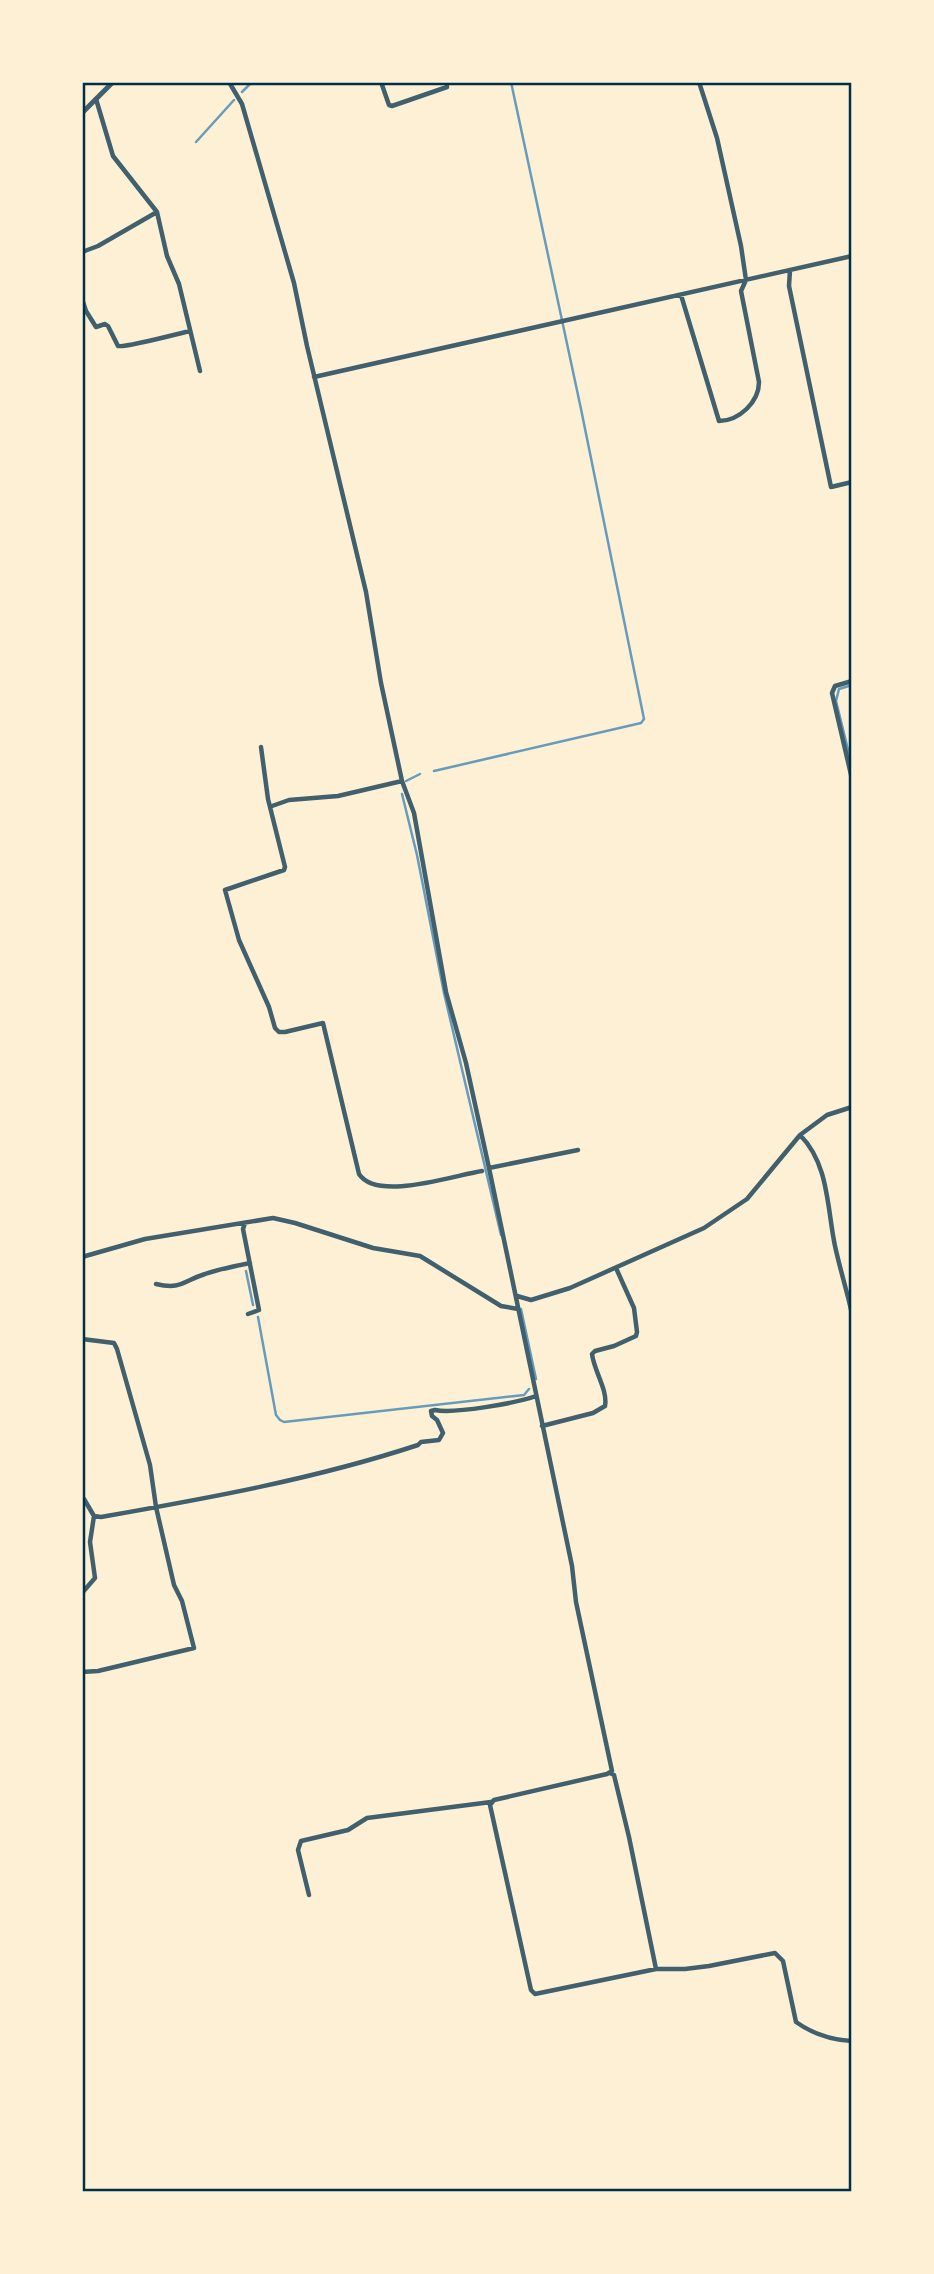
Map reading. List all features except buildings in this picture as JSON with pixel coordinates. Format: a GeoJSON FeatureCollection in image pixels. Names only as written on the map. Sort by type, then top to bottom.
{"type":"FeatureCollection","features":[{"type":"Feature","properties":{"kind":"street"},"geometry":{"type":"LineString","coordinates":[[82,113],[113,82]]}},
{"type":"Feature","properties":{"kind":"street"},"geometry":{"type":"LineString","coordinates":[[229,82],[242,104],[294,283],[366,592],[381,683],[402,781],[414,813],[446,992],[466,1063],[517,1296],[612,1771],[610,1773]]}},
{"type":"Feature","properties":{"kind":"street"},"geometry":{"type":"LineString","coordinates":[[381,82],[389,105],[392,106],[447,88],[446,82]]}},
{"type":"Feature","properties":{"kind":"street"},"geometry":{"type":"LineString","coordinates":[[681,295],[719,421],[724,421],[746,411],[759,389],[741,291],[746,280],[741,246],[717,138],[699,82]]}},
{"type":"Feature","properties":{"kind":"street"},"geometry":{"type":"LineString","coordinates":[[96,99],[113,156],[157,212],[167,256],[179,284],[200,372]]}},
{"type":"Feature","properties":{"kind":"street"},"geometry":{"type":"LineString","coordinates":[[82,252],[98,246],[157,212]]}},
{"type":"Feature","properties":{"kind":"street"},"geometry":{"type":"LineString","coordinates":[[314,377],[852,256]]}},
{"type":"Feature","properties":{"kind":"street"},"geometry":{"type":"LineString","coordinates":[[790,271],[789,286],[831,486],[852,482]]}},
{"type":"Feature","properties":{"kind":"street"},"geometry":{"type":"LineString","coordinates":[[82,299],[96,327],[105,324],[108,326],[118,346],[125,348],[151,339],[190,331]]}},
{"type":"Feature","properties":{"kind":"street"},"geometry":{"type":"LineString","coordinates":[[852,681],[835,686],[832,693],[852,779]]}},
{"type":"Feature","properties":{"kind":"street"},"geometry":{"type":"LineString","coordinates":[[261,747],[268,799],[272,806],[284,870],[225,890],[239,940],[269,1007],[275,1028],[279,1032],[285,1032],[323,1023],[363,1179],[386,1187],[400,1187],[482,1171]]}},
{"type":"Feature","properties":{"kind":"street"},"geometry":{"type":"LineString","coordinates":[[272,806],[289,800],[338,796],[402,781]]}},
{"type":"Feature","properties":{"kind":"street"},"geometry":{"type":"LineString","coordinates":[[517,1296],[531,1300],[570,1288],[704,1228],[747,1199],[800,1135],[827,1115],[852,1107]]}},
{"type":"Feature","properties":{"kind":"street"},"geometry":{"type":"LineString","coordinates":[[800,1135],[813,1148],[820,1165],[835,1245],[852,1314]]}},
{"type":"Feature","properties":{"kind":"street"},"geometry":{"type":"LineString","coordinates":[[489,1168],[578,1150]]}},
{"type":"Feature","properties":{"kind":"street"},"geometry":{"type":"LineString","coordinates":[[82,1257],[145,1239],[273,1219],[295,1223],[373,1248],[419,1256],[501,1306],[518,1309]]}},
{"type":"Feature","properties":{"kind":"street"},"geometry":{"type":"LineString","coordinates":[[244,1223],[259,1310],[248,1314]]}},
{"type":"Feature","properties":{"kind":"street"},"geometry":{"type":"LineString","coordinates":[[156,1284],[171,1288],[203,1274],[250,1263]]}},
{"type":"Feature","properties":{"kind":"street"},"geometry":{"type":"LineString","coordinates":[[542,1426],[593,1413],[606,1406],[607,1398],[593,1365],[592,1354],[635,1336],[637,1332],[634,1308],[616,1268]]}},
{"type":"Feature","properties":{"kind":"street"},"geometry":{"type":"LineString","coordinates":[[82,1339],[114,1343],[117,1349],[150,1465],[156,1507],[174,1585],[182,1601],[194,1648],[97,1671],[82,1672]]}},
{"type":"Feature","properties":{"kind":"street"},"geometry":{"type":"LineString","coordinates":[[94,1516],[101,1517],[290,1482],[340,1469],[421,1442],[439,1440],[443,1433],[432,1416],[431,1411],[435,1409],[472,1409],[536,1396]]}},
{"type":"Feature","properties":{"kind":"street"},"geometry":{"type":"LineString","coordinates":[[82,1593],[95,1578],[90,1542],[94,1516],[84,1499]]}},
{"type":"Feature","properties":{"kind":"street"},"geometry":{"type":"LineString","coordinates":[[309,1895],[298,1850],[301,1841],[348,1830],[367,1818],[492,1802],[610,1773]]}},
{"type":"Feature","properties":{"kind":"street"},"geometry":{"type":"LineString","coordinates":[[610,1773],[614,1775],[629,1837],[656,1969]]}},
{"type":"Feature","properties":{"kind":"street"},"geometry":{"type":"LineString","coordinates":[[492,1802],[490,1805],[531,1990],[535,1994],[656,1969],[709,1966],[775,1953],[783,1961],[796,2022],[809,2032],[837,2041],[852,2041]]}},
{"type":"Feature","properties":{"kind":"waterway"},"geometry":{"type":"LineString","coordinates":[[242,92],[252,82]]}},
{"type":"Feature","properties":{"kind":"waterway"},"geometry":{"type":"LineString","coordinates":[[434,771],[641,723],[644,719],[511,82]]}},
{"type":"Feature","properties":{"kind":"waterway"},"geometry":{"type":"LineString","coordinates":[[196,142],[234,100]]}},
{"type":"Feature","properties":{"kind":"waterway"},"geometry":{"type":"LineString","coordinates":[[852,685],[839,689],[836,701],[852,766]]}},
{"type":"Feature","properties":{"kind":"waterway"},"geometry":{"type":"LineString","coordinates":[[406,781],[420,774]]}},
{"type":"Feature","properties":{"kind":"waterway"},"geometry":{"type":"LineString","coordinates":[[402,794],[444,993],[501,1235]]}},
{"type":"Feature","properties":{"kind":"waterway"},"geometry":{"type":"LineString","coordinates":[[246,1271],[253,1305]]}},
{"type":"Feature","properties":{"kind":"waterway"},"geometry":{"type":"LineString","coordinates":[[521,1309],[536,1379]]}},
{"type":"Feature","properties":{"kind":"waterway"},"geometry":{"type":"LineString","coordinates":[[258,1317],[276,1415],[284,1422],[524,1395],[529,1389]]}}]}
